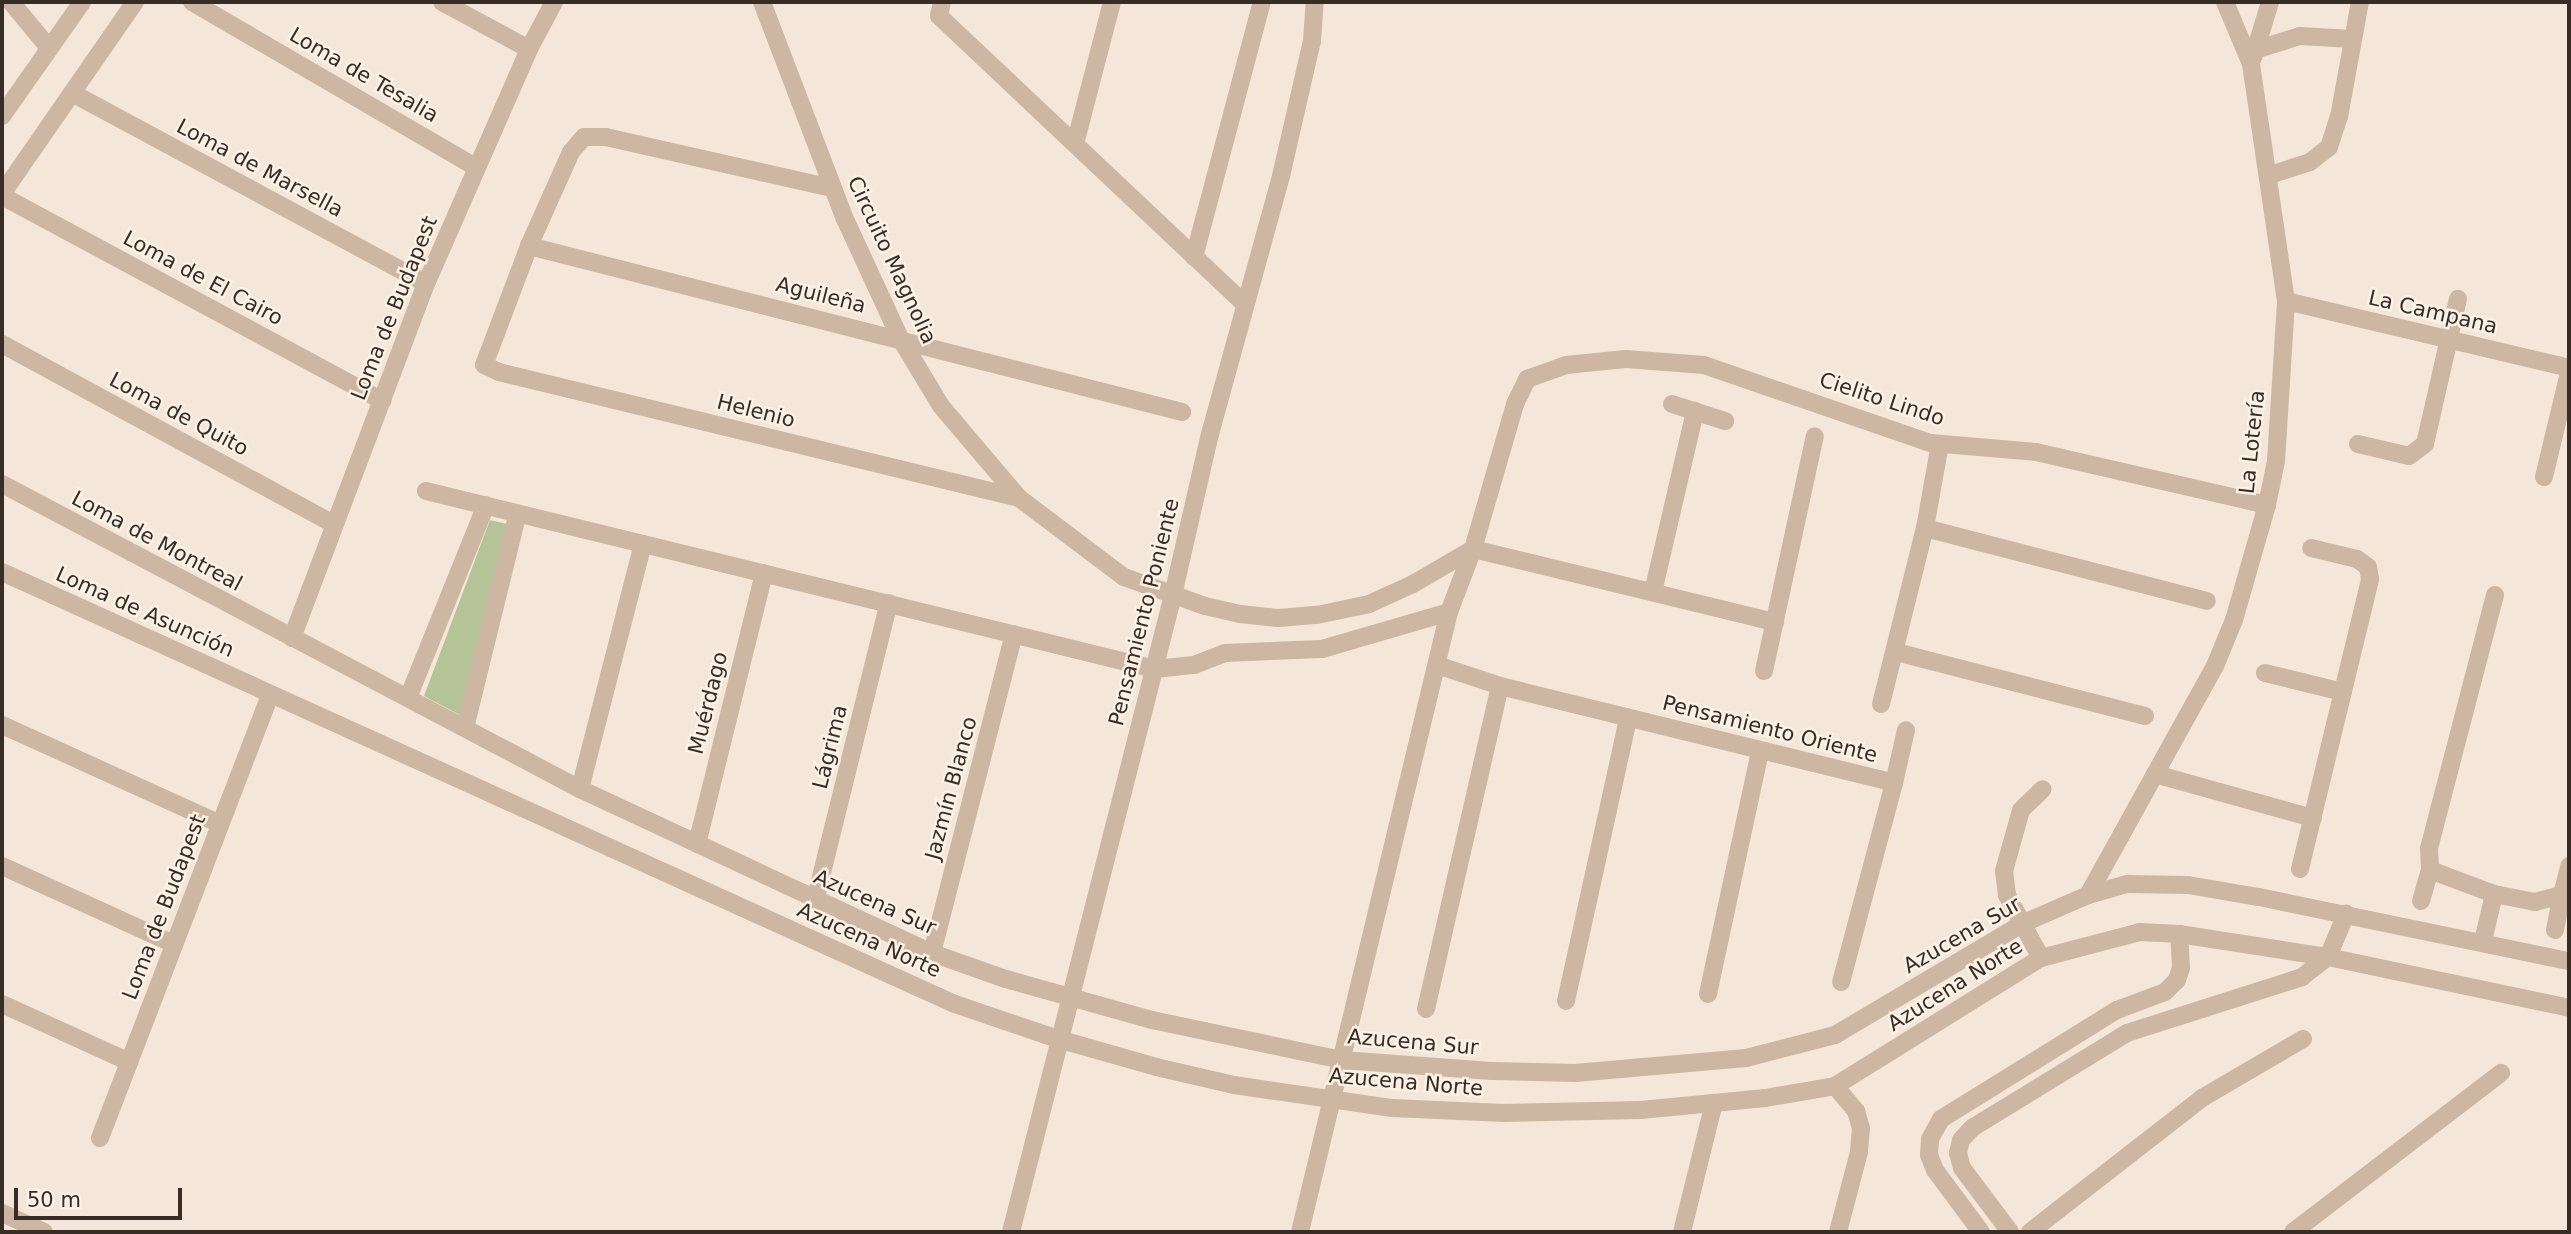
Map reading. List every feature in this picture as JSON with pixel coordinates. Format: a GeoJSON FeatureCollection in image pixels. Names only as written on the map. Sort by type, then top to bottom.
{"type":"FeatureCollection","features":[{"type":"Feature","properties":{"kind":"street"},"geometry":{"type":"LineString","coordinates":[[11,2],[49,48]]}},
{"type":"Feature","properties":{"kind":"street"},"geometry":{"type":"LineString","coordinates":[[2,116],[82,2]]}},
{"type":"Feature","properties":{"kind":"street"},"geometry":{"type":"LineString","coordinates":[[2,195],[135,2]]}},
{"type":"Feature","properties":{"kind":"street","name":"Loma de Tesalia"},"geometry":{"type":"LineString","coordinates":[[192,2],[476,167]]}},
{"type":"Feature","properties":{"kind":"street"},"geometry":{"type":"LineString","coordinates":[[442,2],[529,49]]}},
{"type":"Feature","properties":{"kind":"street","name":"Loma de Budapest"},"geometry":{"type":"LineString","coordinates":[[292,638],[426,284],[529,49],[554,2]]}},
{"type":"Feature","properties":{"kind":"street","name":"Circuito Magnolia"},"geometry":{"type":"LineString","coordinates":[[762,2],[832,188],[900,338],[941,406],[1019,498],[1124,577],[1173,595],[1240,614],[1279,618],[1317,615],[1369,604],[1413,584],[1473,549]]}},
{"type":"Feature","properties":{"kind":"street"},"geometry":{"type":"LineString","coordinates":[[942,2],[939,16],[1245,304]]}},
{"type":"Feature","properties":{"kind":"street"},"geometry":{"type":"LineString","coordinates":[[1075,144],[1112,2]]}},
{"type":"Feature","properties":{"kind":"street"},"geometry":{"type":"LineString","coordinates":[[1194,257],[1262,2]]}},
{"type":"Feature","properties":{"kind":"street","name":"Pensamiento Poniente"},"geometry":{"type":"LineString","coordinates":[[1011,1232],[1058,1039],[1155,669],[1210,433],[1284,162],[1312,41],[1315,2]]}},
{"type":"Feature","properties":{"kind":"street","name":"La Lotería"},"geometry":{"type":"LineString","coordinates":[[2088,895],[2215,666],[2229,632],[2267,505],[2276,461],[2286,301],[2253,57],[2225,2]]}},
{"type":"Feature","properties":{"kind":"street"},"geometry":{"type":"LineString","coordinates":[[2253,57],[2270,2]]}},
{"type":"Feature","properties":{"kind":"street"},"geometry":{"type":"LineString","coordinates":[[2270,175],[2310,162],[2329,147],[2339,117],[2351,39],[2360,2]]}},
{"type":"Feature","properties":{"kind":"street"},"geometry":{"type":"LineString","coordinates":[[2253,57],[2300,36],[2351,39]]}},
{"type":"Feature","properties":{"kind":"street","name":"Loma de Marsella"},"geometry":{"type":"LineString","coordinates":[[72,93],[426,284]]}},
{"type":"Feature","properties":{"kind":"street"},"geometry":{"type":"LineString","coordinates":[[529,246],[572,152],[584,137],[606,136],[832,188]]}},
{"type":"Feature","properties":{"kind":"street","name":"Loma de El Cairo"},"geometry":{"type":"LineString","coordinates":[[2,195],[382,401]]}},
{"type":"Feature","properties":{"kind":"street","name":"Aguileña"},"geometry":{"type":"LineString","coordinates":[[529,246],[900,338],[1182,412]]}},
{"type":"Feature","properties":{"kind":"street","name":"Helenio"},"geometry":{"type":"LineString","coordinates":[[529,246],[484,365],[499,372],[1019,498]]}},
{"type":"Feature","properties":{"kind":"street"},"geometry":{"type":"LineString","coordinates":[[2358,444],[2409,456],[2418,453],[2425,444],[2458,299]]}},
{"type":"Feature","properties":{"kind":"street","name":"La Campana"},"geometry":{"type":"LineString","coordinates":[[2286,301],[2451,339],[2569,371]]}},
{"type":"Feature","properties":{"kind":"street","name":"Loma de Quito"},"geometry":{"type":"LineString","coordinates":[[2,344],[334,524]]}},
{"type":"Feature","properties":{"kind":"street","name":"Cielito Lindo"},"geometry":{"type":"LineString","coordinates":[[1473,549],[1515,404],[1527,379],[1566,365],[1626,359],[1704,365],[1940,444],[2036,452],[2267,505]]}},
{"type":"Feature","properties":{"kind":"street"},"geometry":{"type":"LineString","coordinates":[[2544,477],[2569,371]]}},
{"type":"Feature","properties":{"kind":"street"},"geometry":{"type":"LineString","coordinates":[[1672,404],[1725,421]]}},
{"type":"Feature","properties":{"kind":"street"},"geometry":{"type":"LineString","coordinates":[[1653,592],[1695,411]]}},
{"type":"Feature","properties":{"kind":"street"},"geometry":{"type":"LineString","coordinates":[[1764,671],[1815,436]]}},
{"type":"Feature","properties":{"kind":"street"},"geometry":{"type":"LineString","coordinates":[[1881,704],[1925,528],[1940,444]]}},
{"type":"Feature","properties":{"kind":"street","name":"Loma de Montreal"},"geometry":{"type":"LineString","coordinates":[[2,484],[292,638]]}},
{"type":"Feature","properties":{"kind":"street"},"geometry":{"type":"LineString","coordinates":[[426,491],[1155,669],[1194,665],[1225,653],[1322,649],[1449,612]]}},
{"type":"Feature","properties":{"kind":"street"},"geometry":{"type":"LineString","coordinates":[[408,698],[486,505]]}},
{"type":"Feature","properties":{"kind":"street"},"geometry":{"type":"LineString","coordinates":[[465,728],[518,513]]}},
{"type":"Feature","properties":{"kind":"street"},"geometry":{"type":"LineString","coordinates":[[1925,528],[2207,601]]}},
{"type":"Feature","properties":{"kind":"street"},"geometry":{"type":"LineString","coordinates":[[580,789],[643,544]]}},
{"type":"Feature","properties":{"kind":"street"},"geometry":{"type":"LineString","coordinates":[[2300,869],[2370,579],[2368,567],[2357,559],[2311,548]]}},
{"type":"Feature","properties":{"kind":"street"},"geometry":{"type":"LineString","coordinates":[[1303,1231],[1449,612],[1473,549],[1774,622]]}},
{"type":"Feature","properties":{"kind":"street","name":"Loma de Asunción"},"geometry":{"type":"LineString","coordinates":[[2,572],[270,694]]}},
{"type":"Feature","properties":{"kind":"street","name":"Muérdago"},"geometry":{"type":"LineString","coordinates":[[697,844],[764,573]]}},
{"type":"Feature","properties":{"kind":"street"},"geometry":{"type":"LineString","coordinates":[[2421,901],[2430,870],[2429,849],[2495,595]]}},
{"type":"Feature","properties":{"kind":"street","name":"Lágrima"},"geometry":{"type":"LineString","coordinates":[[815,901],[889,604]]}},
{"type":"Feature","properties":{"kind":"street","name":"Jazmín Blanco"},"geometry":{"type":"LineString","coordinates":[[932,953],[1014,634]]}},
{"type":"Feature","properties":{"kind":"street","name":"Azucena Sur"},"geometry":{"type":"LineString","coordinates":[[292,638],[580,789],[815,901],[932,953],[1069,997],[1164,1023],[1342,1060],[1492,1071],[1575,1073],[1746,1058],[1835,1035],[2024,923],[2088,895],[2127,884],[2188,885],[2483,940],[2569,961]]}},
{"type":"Feature","properties":{"kind":"street"},"geometry":{"type":"LineString","coordinates":[[1896,652],[2145,716]]}},
{"type":"Feature","properties":{"kind":"street","name":"Pensamiento Oriente"},"geometry":{"type":"LineString","coordinates":[[1437,665],[1500,686],[1894,783],[1841,982]]}},
{"type":"Feature","properties":{"kind":"street"},"geometry":{"type":"LineString","coordinates":[[2265,673],[2343,692]]}},
{"type":"Feature","properties":{"kind":"street"},"geometry":{"type":"LineString","coordinates":[[1426,1009],[1500,686]]}},
{"type":"Feature","properties":{"kind":"street","name":"Loma de Budapest"},"geometry":{"type":"LineString","coordinates":[[100,1138],[270,694]]}},
{"type":"Feature","properties":{"kind":"street","name":"Azucena Norte"},"geometry":{"type":"LineString","coordinates":[[270,694],[955,1004],[1058,1039],[1221,1082],[1332,1100],[1392,1108],[1504,1113],[1641,1110],[1835,1086],[2041,958],[2140,932],[2179,934],[2328,957],[2569,1008]]}},
{"type":"Feature","properties":{"kind":"street"},"geometry":{"type":"LineString","coordinates":[[1566,1001],[1628,718]]}},
{"type":"Feature","properties":{"kind":"street"},"geometry":{"type":"LineString","coordinates":[[2,725],[220,824]]}},
{"type":"Feature","properties":{"kind":"street"},"geometry":{"type":"LineString","coordinates":[[1894,783],[1906,730]]}},
{"type":"Feature","properties":{"kind":"street"},"geometry":{"type":"LineString","coordinates":[[1708,994],[1760,752]]}},
{"type":"Feature","properties":{"kind":"street"},"geometry":{"type":"LineString","coordinates":[[2155,774],[2313,818]]}},
{"type":"Feature","properties":{"kind":"street"},"geometry":{"type":"LineString","coordinates":[[2041,958],[2007,895],[2004,871],[2021,810],[2043,789]]}},
{"type":"Feature","properties":{"kind":"street"},"geometry":{"type":"LineString","coordinates":[[2,866],[174,944]]}},
{"type":"Feature","properties":{"kind":"street"},"geometry":{"type":"LineString","coordinates":[[2555,930],[2569,866]]}},
{"type":"Feature","properties":{"kind":"street"},"geometry":{"type":"LineString","coordinates":[[2430,870],[2494,894],[2535,902],[2562,895]]}},
{"type":"Feature","properties":{"kind":"street"},"geometry":{"type":"LineString","coordinates":[[2483,940],[2494,894]]}},
{"type":"Feature","properties":{"kind":"street"},"geometry":{"type":"LineString","coordinates":[[2010,1232],[1962,1168],[1958,1153],[1961,1140],[1972,1128],[2127,1033],[2302,977],[2328,957],[2346,914]]}},
{"type":"Feature","properties":{"kind":"street"},"geometry":{"type":"LineString","coordinates":[[1981,1232],[1935,1170],[1930,1155],[1930,1139],[1941,1119],[2117,1010],[2165,992],[2177,980],[2181,968],[2179,934]]}},
{"type":"Feature","properties":{"kind":"street"},"geometry":{"type":"LineString","coordinates":[[2,1004],[129,1062]]}},
{"type":"Feature","properties":{"kind":"street"},"geometry":{"type":"LineString","coordinates":[[2030,1232],[2202,1098],[2303,1038]]}},
{"type":"Feature","properties":{"kind":"street"},"geometry":{"type":"LineString","coordinates":[[2293,1232],[2501,1073]]}},
{"type":"Feature","properties":{"kind":"street"},"geometry":{"type":"LineString","coordinates":[[1835,1086],[1856,1111],[1861,1128],[1859,1152],[1838,1232]]}},
{"type":"Feature","properties":{"kind":"street"},"geometry":{"type":"LineString","coordinates":[[1682,1232],[1714,1103]]}},
{"type":"Feature","properties":{"kind":"street"},"geometry":{"type":"LineString","coordinates":[[2,1213],[44,1232]]}},
{"type":"Feature","properties":{"kind":"green space"},"geometry":{"type":"Polygon","coordinates":[[[490,520],[507,524],[460,715],[424,696],[490,520]]]}}]}
